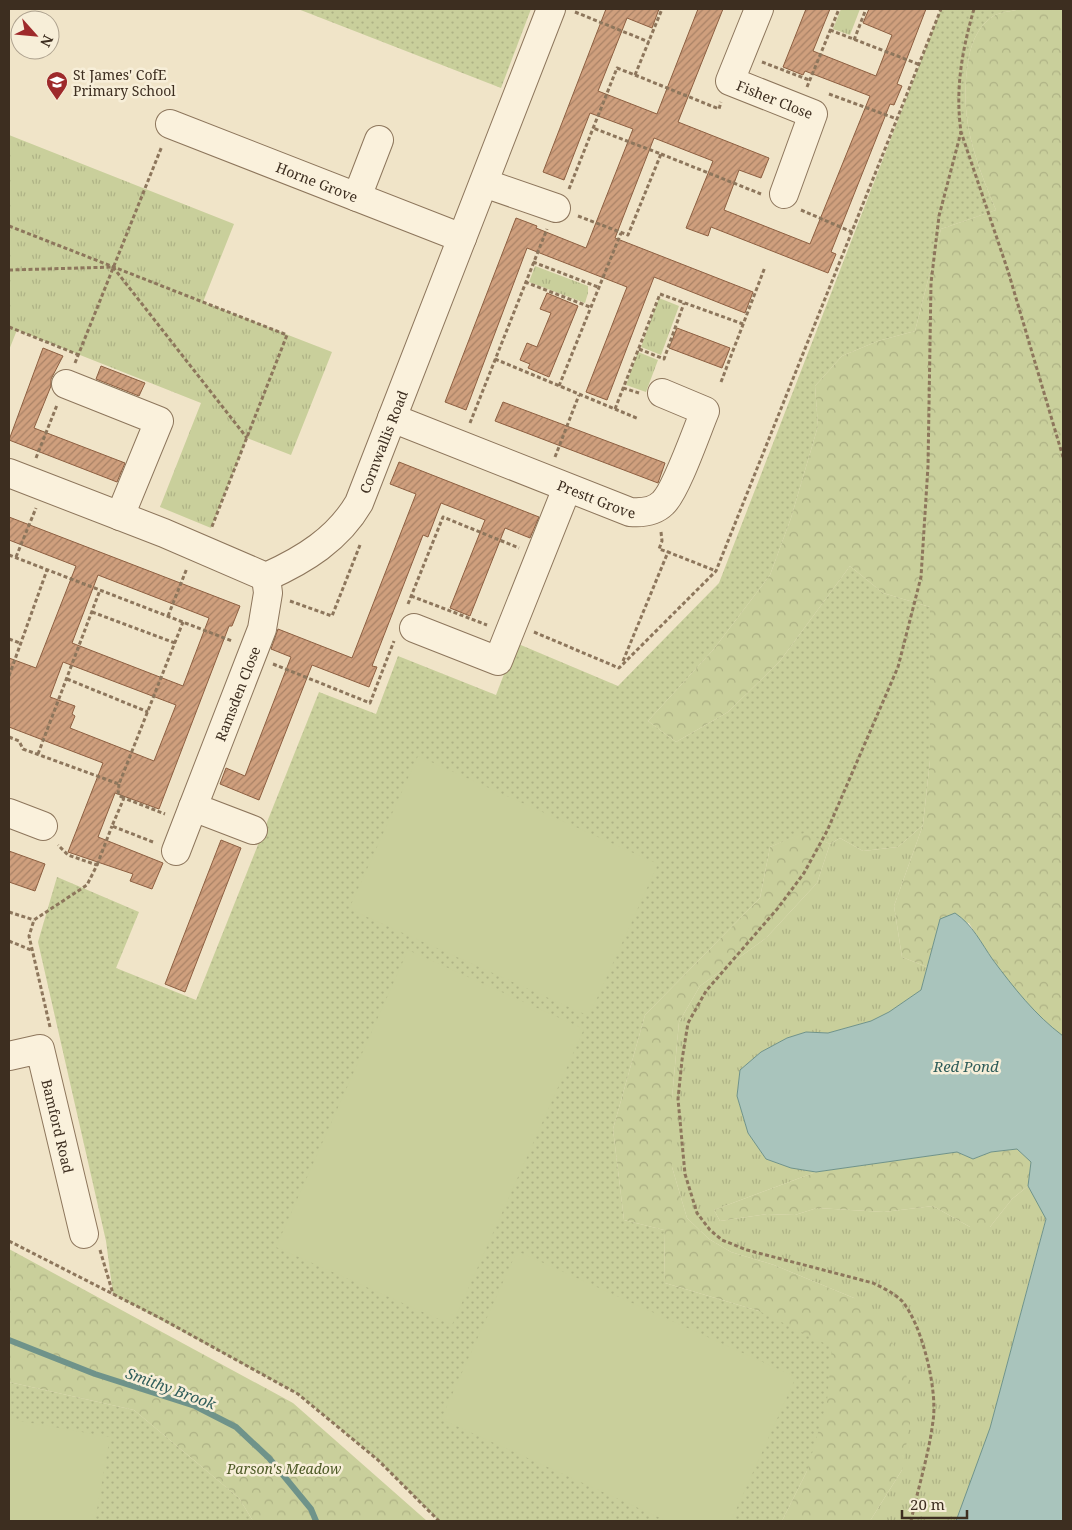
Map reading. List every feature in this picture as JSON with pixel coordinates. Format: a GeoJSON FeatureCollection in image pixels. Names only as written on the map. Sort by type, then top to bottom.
{"type":"FeatureCollection","features":[{"type":"Feature","properties":{"kind":"street","name":"Cornwallis Road"},"geometry":{"type":"LineString","coordinates":[[267,584],[333,537],[348,522],[359,503],[551,9]]}},
{"type":"Feature","properties":{"kind":"street","name":"Fisher Close"},"geometry":{"type":"LineString","coordinates":[[759,9],[730,81],[807,94],[813,114],[782,199]]}},
{"type":"Feature","properties":{"kind":"street","name":"Horne Grove"},"geometry":{"type":"LineString","coordinates":[[170,124],[462,238]]}},
{"type":"Feature","properties":{"kind":"street"},"geometry":{"type":"LineString","coordinates":[[357,197],[379,140]]}},
{"type":"Feature","properties":{"kind":"street"},"geometry":{"type":"LineString","coordinates":[[484,183],[556,208]]}},
{"type":"Feature","properties":{"kind":"street"},"geometry":{"type":"LineString","coordinates":[[66,384],[159,421],[120,516]]}},
{"type":"Feature","properties":{"kind":"street","name":"Prestt Grove"},"geometry":{"type":"LineString","coordinates":[[392,418],[630,512],[649,512],[663,503],[669,496],[705,411],[662,393]]}},
{"type":"Feature","properties":{"kind":"street"},"geometry":{"type":"LineString","coordinates":[[27,480],[199,548],[267,584]]}},
{"type":"Feature","properties":{"kind":"street"},"geometry":{"type":"LineString","coordinates":[[414,628],[498,661],[511,628],[556,484]]}},
{"type":"Feature","properties":{"kind":"street","name":"Ramsden Close"},"geometry":{"type":"LineString","coordinates":[[176,851],[262,629],[267,584]]}},
{"type":"Feature","properties":{"kind":"street"},"geometry":{"type":"LineString","coordinates":[[9,813],[43,826]]}},
{"type":"Feature","properties":{"kind":"street"},"geometry":{"type":"LineString","coordinates":[[190,814],[253,830]]}},
{"type":"Feature","properties":{"kind":"street","name":"Bamford Road"},"geometry":{"type":"LineString","coordinates":[[9,1056],[40,1049],[91,1239]]}},
{"type":"Feature","properties":{"kind":"path"},"geometry":{"type":"LineString","coordinates":[[567,9],[649,42]]}},
{"type":"Feature","properties":{"kind":"path"},"geometry":{"type":"LineString","coordinates":[[635,75],[662,9]]}},
{"type":"Feature","properties":{"kind":"path"},"geometry":{"type":"LineString","coordinates":[[807,94],[809,80],[839,9]]}},
{"type":"Feature","properties":{"kind":"path"},"geometry":{"type":"LineString","coordinates":[[854,40],[866,9]]}},
{"type":"Feature","properties":{"kind":"path"},"geometry":{"type":"LineString","coordinates":[[411,596],[511,628],[619,668],[716,571],[941,9]]}},
{"type":"Feature","properties":{"kind":"path"},"geometry":{"type":"LineString","coordinates":[[974,9],[960,65],[958,109],[961,132],[1008,271],[1063,456]]}},
{"type":"Feature","properties":{"kind":"path"},"geometry":{"type":"LineString","coordinates":[[830,30],[919,64]]}},
{"type":"Feature","properties":{"kind":"path"},"geometry":{"type":"LineString","coordinates":[[740,53],[809,80]]}},
{"type":"Feature","properties":{"kind":"path"},"geometry":{"type":"LineString","coordinates":[[462,446],[533,262],[556,208],[570,186],[617,68],[718,109],[730,81]]}},
{"type":"Feature","properties":{"kind":"path"},"geometry":{"type":"LineString","coordinates":[[825,92],[897,119]]}},
{"type":"Feature","properties":{"kind":"path"},"geometry":{"type":"LineString","coordinates":[[16,557],[27,480],[79,355],[170,124]]}},
{"type":"Feature","properties":{"kind":"path"},"geometry":{"type":"LineString","coordinates":[[593,128],[782,199],[852,232]]}},
{"type":"Feature","properties":{"kind":"path"},"geometry":{"type":"LineString","coordinates":[[911,1521],[934,1419],[931,1374],[917,1327],[902,1302],[889,1291],[873,1283],[747,1250],[722,1240],[710,1230],[698,1213],[685,1174],[678,1099],[688,1023],[706,991],[778,908],[804,873],[827,832],[898,668],[921,577],[928,466],[931,283],[939,216],[961,132]]}},
{"type":"Feature","properties":{"kind":"path"},"geometry":{"type":"LineString","coordinates":[[556,208],[628,235],[661,154]]}},
{"type":"Feature","properties":{"kind":"path"},"geometry":{"type":"LineString","coordinates":[[9,226],[287,335],[247,438],[168,616]]}},
{"type":"Feature","properties":{"kind":"path"},"geometry":{"type":"LineString","coordinates":[[559,386],[621,233]]}},
{"type":"Feature","properties":{"kind":"path"},"geometry":{"type":"LineString","coordinates":[[533,262],[598,287]]}},
{"type":"Feature","properties":{"kind":"path"},"geometry":{"type":"LineString","coordinates":[[9,270],[113,267]]}},
{"type":"Feature","properties":{"kind":"path"},"geometry":{"type":"LineString","coordinates":[[113,267],[247,438]]}},
{"type":"Feature","properties":{"kind":"path"},"geometry":{"type":"LineString","coordinates":[[721,382],[765,267]]}},
{"type":"Feature","properties":{"kind":"path"},"geometry":{"type":"LineString","coordinates":[[525,282],[590,307]]}},
{"type":"Feature","properties":{"kind":"path"},"geometry":{"type":"LineString","coordinates":[[615,410],[660,294],[743,324]]}},
{"type":"Feature","properties":{"kind":"path"},"geometry":{"type":"LineString","coordinates":[[639,349],[664,359],[684,303]]}},
{"type":"Feature","properties":{"kind":"path"},"geometry":{"type":"LineString","coordinates":[[9,327],[79,355]]}},
{"type":"Feature","properties":{"kind":"path"},"geometry":{"type":"LineString","coordinates":[[495,359],[639,419]]}},
{"type":"Feature","properties":{"kind":"path"},"geometry":{"type":"LineString","coordinates":[[556,484],[579,395]]}},
{"type":"Feature","properties":{"kind":"path"},"geometry":{"type":"LineString","coordinates":[[267,584],[332,616],[363,537],[359,503]]}},
{"type":"Feature","properties":{"kind":"path"},"geometry":{"type":"LineString","coordinates":[[622,664],[668,552],[716,571]]}},
{"type":"Feature","properties":{"kind":"path"},"geometry":{"type":"LineString","coordinates":[[9,554],[254,649]]}},
{"type":"Feature","properties":{"kind":"path"},"geometry":{"type":"LineString","coordinates":[[9,676],[47,570]]}},
{"type":"Feature","properties":{"kind":"path"},"geometry":{"type":"LineString","coordinates":[[38,754],[100,590]]}},
{"type":"Feature","properties":{"kind":"path"},"geometry":{"type":"LineString","coordinates":[[92,612],[175,643]]}},
{"type":"Feature","properties":{"kind":"path"},"geometry":{"type":"LineString","coordinates":[[183,622],[119,784],[118,795],[190,814]]}},
{"type":"Feature","properties":{"kind":"path"},"geometry":{"type":"LineString","coordinates":[[9,639],[20,643]]}},
{"type":"Feature","properties":{"kind":"path"},"geometry":{"type":"LineString","coordinates":[[66,679],[148,712]]}},
{"type":"Feature","properties":{"kind":"path"},"geometry":{"type":"LineString","coordinates":[[9,737],[19,741],[23,749],[119,784]]}},
{"type":"Feature","properties":{"kind":"path"},"geometry":{"type":"LineString","coordinates":[[51,1030],[42,985],[31,950],[29,936],[34,920],[87,885],[124,798]]}},
{"type":"Feature","properties":{"kind":"path"},"geometry":{"type":"LineString","coordinates":[[43,826],[68,855],[97,865]]}},
{"type":"Feature","properties":{"kind":"path"},"geometry":{"type":"LineString","coordinates":[[112,826],[176,851]]}},
{"type":"Feature","properties":{"kind":"path"},"geometry":{"type":"LineString","coordinates":[[9,912],[34,920]]}},
{"type":"Feature","properties":{"kind":"path"},"geometry":{"type":"LineString","coordinates":[[9,941],[31,950]]}},
{"type":"Feature","properties":{"kind":"path"},"geometry":{"type":"LineString","coordinates":[[91,1239],[112,1294]]}},
{"type":"Feature","properties":{"kind":"path"},"geometry":{"type":"LineString","coordinates":[[9,1241],[162,1319],[298,1394],[378,1460],[439,1521]]}},
{"type":"Feature","properties":{"kind":"green space"},"geometry":{"type":"Polygon","coordinates":[[[298,9],[531,9],[501,88],[298,9]]]}},
{"type":"Feature","properties":{"kind":"green space"},"geometry":{"type":"Polygon","coordinates":[[[841,9],[860,9],[850,35],[833,29],[841,9]]]}},
{"type":"Feature","properties":{"kind":"green space"},"geometry":{"type":"Polygon","coordinates":[[[941,9],[1021,9],[998,14],[982,26],[970,50],[968,63],[966,83],[967,121],[976,156],[996,210],[941,229],[915,331],[878,341],[842,356],[815,386],[818,426],[791,518],[770,575],[713,650],[648,721],[676,742],[728,712],[780,661],[850,566],[883,593],[930,607],[930,760],[923,825],[898,847],[863,851],[840,838],[830,844],[804,833],[770,847],[760,898],[645,1015],[613,1129],[624,1220],[664,1230],[665,1283],[759,1311],[832,1347],[827,1401],[807,1471],[782,1521],[439,1521],[378,1460],[298,1394],[113,1294],[106,1241],[38,942],[57,877],[139,912],[116,968],[196,1000],[319,692],[376,714],[398,656],[496,695],[516,643],[618,686],[719,583],[941,9]]]}},
{"type":"Feature","properties":{"kind":"green space"},"geometry":{"type":"Polygon","coordinates":[[[1021,9],[1063,9],[1063,1036],[1035,1012],[1011,984],[969,923],[940,919],[927,967],[902,957],[894,906],[923,825],[930,760],[930,607],[883,593],[850,566],[780,661],[728,712],[676,742],[648,721],[713,650],[770,575],[791,518],[818,426],[815,386],[842,356],[878,341],[915,331],[941,229],[996,210],[976,156],[967,121],[966,83],[968,63],[970,50],[982,26],[998,14],[1021,9]]]}},
{"type":"Feature","properties":{"kind":"green space"},"geometry":{"type":"Polygon","coordinates":[[[9,135],[234,224],[203,302],[332,352],[291,455],[247,438],[211,528],[160,507],[201,403],[17,330],[9,350],[9,135]]]}},
{"type":"Feature","properties":{"kind":"green space"},"geometry":{"type":"Polygon","coordinates":[[[535,266],[588,286],[585,303],[529,282],[535,266]]]}},
{"type":"Feature","properties":{"kind":"green space"},"geometry":{"type":"Polygon","coordinates":[[[659,298],[679,306],[661,355],[641,347],[659,298]]]}},
{"type":"Feature","properties":{"kind":"green space"},"geometry":{"type":"Polygon","coordinates":[[[638,352],[658,360],[646,392],[626,385],[638,352]]]}},
{"type":"Feature","properties":{"kind":"green space"},"geometry":{"type":"Polygon","coordinates":[[[418,756],[658,864],[589,1016],[349,909],[418,756]]]}},
{"type":"Feature","properties":{"kind":"green space"},"geometry":{"type":"Polygon","coordinates":[[[923,825],[894,906],[902,957],[927,967],[921,990],[889,1012],[871,1021],[828,1033],[806,1032],[787,1038],[761,1052],[740,1070],[737,1096],[748,1133],[766,1159],[791,1168],[816,1172],[714,1210],[720,1221],[767,1214],[795,1215],[817,1208],[884,1212],[933,1206],[970,1227],[990,1227],[1012,1199],[1028,1186],[1046,1218],[990,1428],[956,1521],[870,1521],[902,1470],[854,1298],[774,1265],[731,1252],[709,1239],[687,1218],[672,1167],[672,1098],[679,1022],[700,986],[766,938],[817,883],[830,844],[840,838],[863,851],[898,847],[923,825]]]}},
{"type":"Feature","properties":{"kind":"green space"},"geometry":{"type":"Polygon","coordinates":[[[804,832],[830,844],[817,883],[766,938],[700,986],[679,1022],[672,1098],[672,1167],[687,1218],[709,1239],[731,1252],[774,1265],[854,1298],[880,1319],[904,1365],[913,1405],[902,1470],[870,1521],[782,1521],[807,1471],[759,1311],[665,1283],[664,1230],[624,1220],[613,1129],[645,1015],[760,898],[770,847],[804,832]]]}},
{"type":"Feature","properties":{"kind":"green space"},"geometry":{"type":"Polygon","coordinates":[[[408,950],[584,1029],[452,1325],[276,1247],[408,950]]]}},
{"type":"Feature","properties":{"kind":"green space"},"geometry":{"type":"Polygon","coordinates":[[[1017,1149],[1031,1162],[1028,1186],[1012,1199],[990,1227],[970,1227],[933,1206],[884,1212],[817,1208],[795,1215],[767,1214],[720,1221],[714,1210],[816,1172],[957,1152],[973,1159],[991,1152],[1017,1149]]]}},
{"type":"Feature","properties":{"kind":"green space","name":"Parson's Meadow"},"geometry":{"type":"Polygon","coordinates":[[[9,1249],[293,1403],[427,1521],[253,1521],[239,1498],[134,1410],[9,1382],[9,1249]]]}},
{"type":"Feature","properties":{"kind":"green space"},"geometry":{"type":"Polygon","coordinates":[[[517,1251],[796,1377],[731,1521],[667,1521],[441,1419],[517,1251]]]}},
{"type":"Feature","properties":{"kind":"green space"},"geometry":{"type":"Polygon","coordinates":[[[9,1382],[134,1410],[239,1498],[253,1521],[9,1521],[9,1382]]]}},
{"type":"Feature","properties":{"kind":"green space"},"geometry":{"type":"Polygon","coordinates":[[[9,1419],[110,1437],[95,1521],[9,1521],[9,1419]]]}},
{"type":"Feature","properties":{"kind":"water","name":"Red Pond"},"geometry":{"type":"Polygon","coordinates":[[[955,913],[972,929],[1025,1001],[1063,1036],[1063,1521],[956,1521],[990,1428],[1046,1219],[1028,1186],[1031,1162],[1017,1149],[991,1152],[973,1159],[957,1152],[816,1172],[791,1168],[766,1159],[748,1133],[737,1096],[740,1070],[761,1052],[787,1038],[806,1032],[828,1033],[871,1021],[889,1012],[921,990],[940,919],[955,913]]]}},
{"type":"Feature","properties":{"kind":"building"},"geometry":{"type":"Polygon","coordinates":[[[606,9],[659,9],[652,28],[627,18],[598,91],[657,114],[698,9],[723,9],[678,122],[769,158],[761,178],[739,170],[724,210],[810,244],[870,96],[805,71],[803,75],[783,67],[806,9],[830,9],[813,51],[876,76],[892,35],[863,23],[869,9],[926,9],[897,84],[902,86],[894,105],[890,104],[831,252],[836,254],[828,273],[711,227],[708,236],[686,228],[713,161],[654,138],[615,238],[753,292],[745,313],[654,277],[607,400],[586,392],[627,287],[527,248],[466,410],[445,402],[516,218],[586,248],[633,129],[590,113],[564,180],[543,172],[606,9]]]}},
{"type":"Feature","properties":{"kind":"building"},"geometry":{"type":"Polygon","coordinates":[[[547,293],[578,306],[549,377],[528,368],[530,364],[520,360],[527,343],[537,347],[551,313],[540,309],[547,293]]]}},
{"type":"Feature","properties":{"kind":"building"},"geometry":{"type":"Polygon","coordinates":[[[677,328],[730,348],[722,368],[669,348],[677,328]]]}},
{"type":"Feature","properties":{"kind":"building"},"geometry":{"type":"Polygon","coordinates":[[[43,348],[63,356],[51,379],[51,386],[34,428],[125,463],[117,482],[9,440],[43,348]]]}},
{"type":"Feature","properties":{"kind":"building"},"geometry":{"type":"Polygon","coordinates":[[[101,366],[145,383],[139,396],[96,379],[101,366]]]}},
{"type":"Feature","properties":{"kind":"building"},"geometry":{"type":"Polygon","coordinates":[[[503,402],[665,463],[658,483],[495,421],[503,402]]]}},
{"type":"Feature","properties":{"kind":"building"},"geometry":{"type":"Polygon","coordinates":[[[399,462],[539,517],[530,538],[505,528],[470,616],[450,608],[485,520],[441,503],[428,537],[423,535],[372,666],[377,667],[369,687],[312,665],[259,800],[220,784],[226,768],[245,776],[291,657],[271,649],[278,629],[352,658],[416,494],[390,484],[399,462]]]}},
{"type":"Feature","properties":{"kind":"building"},"geometry":{"type":"Polygon","coordinates":[[[9,517],[240,606],[232,626],[229,626],[159,809],[115,793],[98,837],[163,863],[152,889],[130,881],[133,874],[68,852],[103,763],[9,727],[9,658],[36,668],[76,566],[9,540],[9,517]],[[98,575],[72,643],[183,686],[209,618],[98,575]],[[63,662],[50,697],[75,706],[72,714],[75,716],[70,728],[154,761],[176,705],[63,662]]]}},
{"type":"Feature","properties":{"kind":"building"},"geometry":{"type":"Polygon","coordinates":[[[221,840],[241,848],[185,992],[165,984],[221,840]]]}},
{"type":"Feature","properties":{"kind":"building"},"geometry":{"type":"Polygon","coordinates":[[[9,851],[45,864],[35,891],[9,882],[9,851]]]}},
{"type":"Feature","properties":{"kind":"waterway","name":"Smithy Brook"},"geometry":{"type":"LineString","coordinates":[[9,1340],[95,1374],[195,1406],[236,1427],[269,1458],[311,1509],[316,1521]]}},
{"type":"Feature","properties":{"kind":"place","name":"St James' CofE Primary School"},"geometry":{"type":"Point","coordinates":[57,101]}}]}
